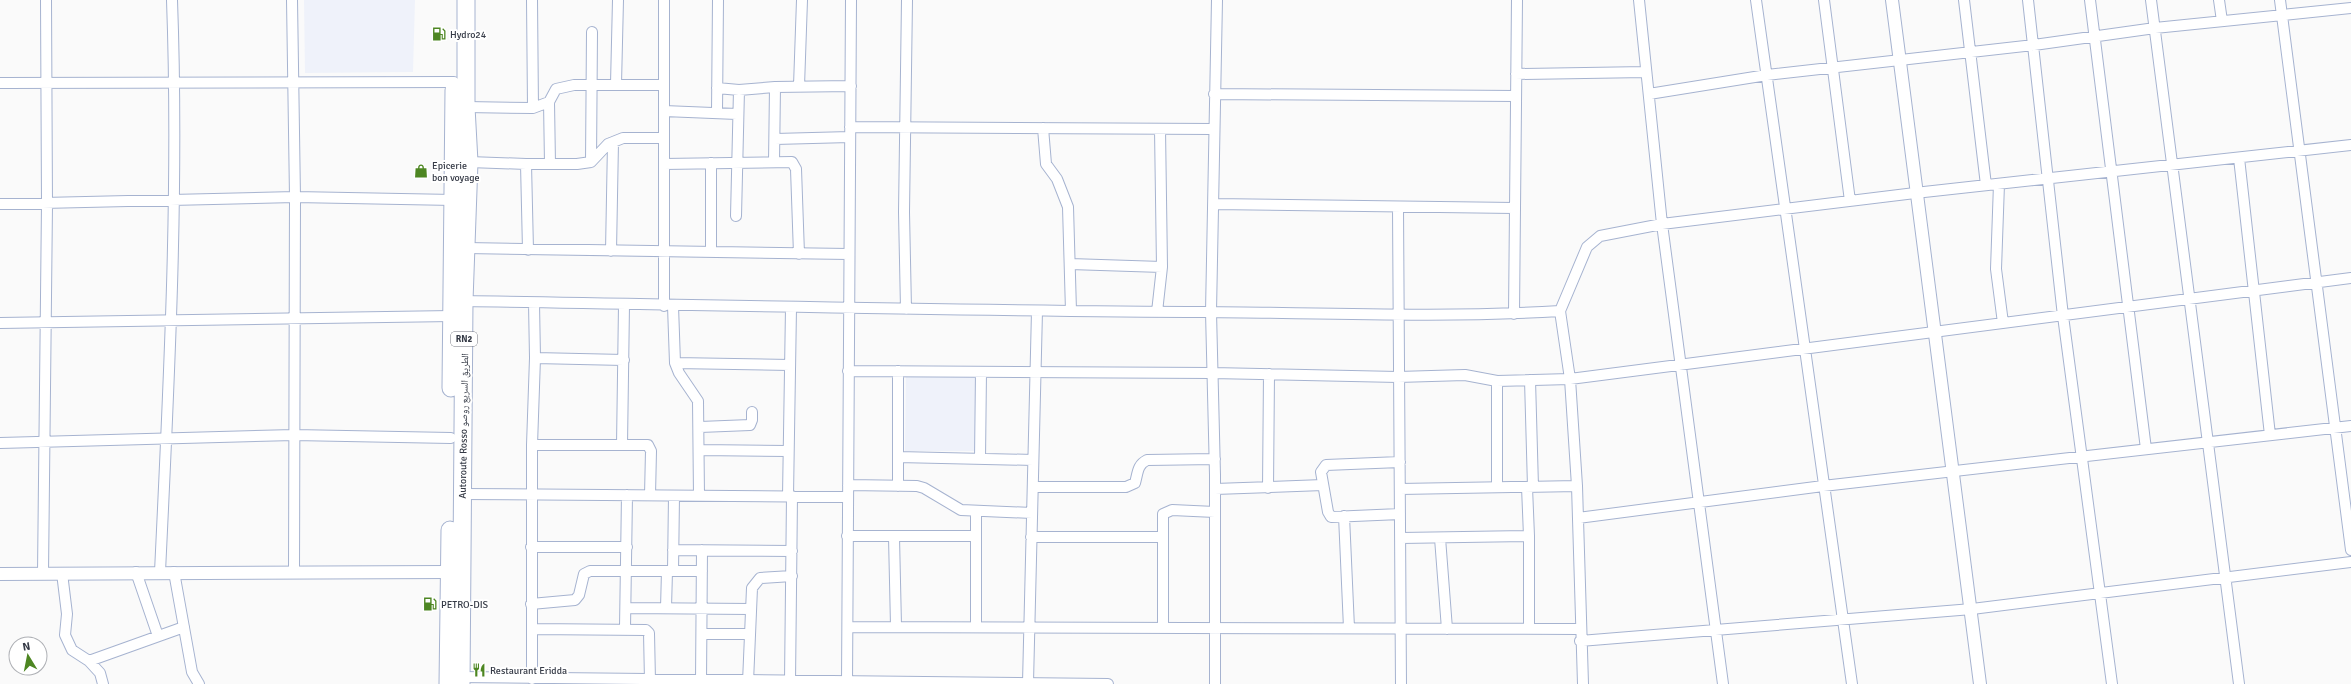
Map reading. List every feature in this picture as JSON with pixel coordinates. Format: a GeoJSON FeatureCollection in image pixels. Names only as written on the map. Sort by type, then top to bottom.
{"type":"FeatureCollection","features":[{"type":"Feature","properties":{"kind":"highway","name":"Autoroute Rosso الطريق السريع روصو"},"geometry":{"type":"LineString","coordinates":[[454,681],[462,494],[466,248],[463,172],[454,82],[455,0]]}},
{"type":"Feature","properties":{"kind":"highway","name":"Autoroute Rosso الطريق السريع روصو"},"geometry":{"type":"LineString","coordinates":[[454,681],[449,572],[454,200],[463,172],[466,107],[466,0]]}},
{"type":"Feature","properties":{"kind":"street"},"geometry":{"type":"LineString","coordinates":[[43,573],[45,321],[48,204],[46,0]]}},
{"type":"Feature","properties":{"kind":"street"},"geometry":{"type":"LineString","coordinates":[[160,572],[167,438],[174,200],[175,82],[172,0]]}},
{"type":"Feature","properties":{"kind":"street"},"geometry":{"type":"LineString","coordinates":[[292,0],[295,196],[293,319],[294,571]]}},
{"type":"Feature","properties":{"kind":"street"},"geometry":{"type":"LineString","coordinates":[[532,0],[533,108]]}},
{"type":"Feature","properties":{"kind":"street"},"geometry":{"type":"LineString","coordinates":[[616,84],[618,0]]}},
{"type":"Feature","properties":{"kind":"street"},"geometry":{"type":"LineString","coordinates":[[664,0],[664,252],[668,306],[675,363],[679,373],[698,401],[700,427],[699,496]]}},
{"type":"Feature","properties":{"kind":"street"},"geometry":{"type":"LineString","coordinates":[[717,112],[718,0]]}},
{"type":"Feature","properties":{"kind":"street"},"geometry":{"type":"LineString","coordinates":[[799,86],[802,0]]}},
{"type":"Feature","properties":{"kind":"street"},"geometry":{"type":"LineString","coordinates":[[847,683],[851,0]]}},
{"type":"Feature","properties":{"kind":"street"},"geometry":{"type":"LineString","coordinates":[[906,309],[904,212],[907,0]]}},
{"type":"Feature","properties":{"kind":"street"},"geometry":{"type":"LineString","coordinates":[[1215,684],[1215,459],[1211,312],[1214,204],[1213,129],[1217,0]]}},
{"type":"Feature","properties":{"kind":"street"},"geometry":{"type":"LineString","coordinates":[[1514,314],[1517,0]]}},
{"type":"Feature","properties":{"kind":"street"},"geometry":{"type":"LineString","coordinates":[[1639,0],[1662,224],[1723,684]]}},
{"type":"Feature","properties":{"kind":"street"},"geometry":{"type":"LineString","coordinates":[[1756,0],[1852,684]]}},
{"type":"Feature","properties":{"kind":"street"},"geometry":{"type":"LineString","coordinates":[[1824,0],[1850,201]]}},
{"type":"Feature","properties":{"kind":"street"},"geometry":{"type":"LineString","coordinates":[[1892,0],[1915,193],[1936,331],[1972,609],[1980,684]]}},
{"type":"Feature","properties":{"kind":"street"},"geometry":{"type":"LineString","coordinates":[[1964,0],[1986,185]]}},
{"type":"Feature","properties":{"kind":"street"},"geometry":{"type":"LineString","coordinates":[[2028,0],[2063,316],[2112,684]]}},
{"type":"Feature","properties":{"kind":"street"},"geometry":{"type":"LineString","coordinates":[[2090,0],[2130,306],[2146,449]]}},
{"type":"Feature","properties":{"kind":"street"},"geometry":{"type":"LineString","coordinates":[[2151,0],[2188,298],[2239,684]]}},
{"type":"Feature","properties":{"kind":"street"},"geometry":{"type":"LineString","coordinates":[[2219,0],[2222,21]]}},
{"type":"Feature","properties":{"kind":"street"},"geometry":{"type":"LineString","coordinates":[[2280,0],[2351,550]]}},
{"type":"Feature","properties":{"kind":"street"},"geometry":{"type":"LineString","coordinates":[[1649,94],[1767,75],[2034,45],[2155,28],[2351,8]]}},
{"type":"Feature","properties":{"kind":"street"},"geometry":{"type":"LineString","coordinates":[[591,162],[592,32]]}},
{"type":"Feature","properties":{"kind":"street"},"geometry":{"type":"LineString","coordinates":[[1516,74],[1646,72]]}},
{"type":"Feature","properties":{"kind":"street"},"geometry":{"type":"LineString","coordinates":[[0,83],[454,82]]}},
{"type":"Feature","properties":{"kind":"street"},"geometry":{"type":"LineString","coordinates":[[550,164],[549,102],[556,89],[574,84],[664,84]]}},
{"type":"Feature","properties":{"kind":"street"},"geometry":{"type":"LineString","coordinates":[[717,88],[739,90],[799,86],[851,86]]}},
{"type":"Feature","properties":{"kind":"street"},"geometry":{"type":"LineString","coordinates":[[774,162],[775,87]]}},
{"type":"Feature","properties":{"kind":"street"},"geometry":{"type":"LineString","coordinates":[[736,216],[737,114],[739,90]]}},
{"type":"Feature","properties":{"kind":"street"},"geometry":{"type":"LineString","coordinates":[[1214,94],[1516,96]]}},
{"type":"Feature","properties":{"kind":"street"},"geometry":{"type":"LineString","coordinates":[[466,107],[533,108],[549,102]]}},
{"type":"Feature","properties":{"kind":"street"},"geometry":{"type":"LineString","coordinates":[[664,110],[737,114]]}},
{"type":"Feature","properties":{"kind":"street"},"geometry":{"type":"LineString","coordinates":[[775,139],[906,126],[1213,129]]}},
{"type":"Feature","properties":{"kind":"street"},"geometry":{"type":"LineString","coordinates":[[1043,128],[1046,164],[1057,179],[1068,207],[1071,311]]}},
{"type":"Feature","properties":{"kind":"street"},"geometry":{"type":"LineString","coordinates":[[1157,312],[1162,267],[1160,129]]}},
{"type":"Feature","properties":{"kind":"street"},"geometry":{"type":"LineString","coordinates":[[591,162],[600,150],[623,138],[664,138]]}},
{"type":"Feature","properties":{"kind":"street"},"geometry":{"type":"LineString","coordinates":[[611,251],[613,142]]}},
{"type":"Feature","properties":{"kind":"street"},"geometry":{"type":"LineString","coordinates":[[1583,684],[1580,641],[1577,486],[1570,378],[1560,311],[1587,247],[1591,242],[1604,235],[1662,224],[1915,193],[2351,145]]}},
{"type":"Feature","properties":{"kind":"street"},"geometry":{"type":"LineString","coordinates":[[2239,158],[2270,435]]}},
{"type":"Feature","properties":{"kind":"street"},"geometry":{"type":"LineString","coordinates":[[463,172],[526,164],[591,162]]}},
{"type":"Feature","properties":{"kind":"street"},"geometry":{"type":"LineString","coordinates":[[664,164],[792,162],[795,165],[799,254]]}},
{"type":"Feature","properties":{"kind":"street"},"geometry":{"type":"LineString","coordinates":[[711,163],[711,252]]}},
{"type":"Feature","properties":{"kind":"street"},"geometry":{"type":"LineString","coordinates":[[526,164],[528,250]]}},
{"type":"Feature","properties":{"kind":"street"},"geometry":{"type":"LineString","coordinates":[[1999,184],[1996,269],[2003,323]]}},
{"type":"Feature","properties":{"kind":"street"},"geometry":{"type":"LineString","coordinates":[[0,204],[48,204],[295,196],[454,200]]}},
{"type":"Feature","properties":{"kind":"street"},"geometry":{"type":"LineString","coordinates":[[1214,204],[1514,208]]}},
{"type":"Feature","properties":{"kind":"street"},"geometry":{"type":"LineString","coordinates":[[1398,207],[1398,377],[1402,628],[1401,684]]}},
{"type":"Feature","properties":{"kind":"street"},"geometry":{"type":"LineString","coordinates":[[466,248],[849,254]]}},
{"type":"Feature","properties":{"kind":"street"},"geometry":{"type":"LineString","coordinates":[[1070,264],[1162,267]]}},
{"type":"Feature","properties":{"kind":"street"},"geometry":{"type":"LineString","coordinates":[[848,371],[1212,373],[1398,377],[1465,375],[1497,381],[1570,378],[2351,278]]}},
{"type":"Feature","properties":{"kind":"street"},"geometry":{"type":"LineString","coordinates":[[464,301],[668,306],[1037,311],[1514,314],[1560,311]]}},
{"type":"Feature","properties":{"kind":"street"},"geometry":{"type":"LineString","coordinates":[[532,679],[531,547],[535,358],[534,302]]}},
{"type":"Feature","properties":{"kind":"street"},"geometry":{"type":"LineString","coordinates":[[622,445],[624,305]]}},
{"type":"Feature","properties":{"kind":"street"},"geometry":{"type":"LineString","coordinates":[[790,682],[792,551],[788,451],[791,308]]}},
{"type":"Feature","properties":{"kind":"street"},"geometry":{"type":"LineString","coordinates":[[1028,683],[1037,311]]}},
{"type":"Feature","properties":{"kind":"street"},"geometry":{"type":"LineString","coordinates":[[0,322],[452,316]]}},
{"type":"Feature","properties":{"kind":"street"},"geometry":{"type":"LineString","coordinates":[[535,358],[624,360]]}},
{"type":"Feature","properties":{"kind":"street"},"geometry":{"type":"LineString","coordinates":[[675,363],[790,365]]}},
{"type":"Feature","properties":{"kind":"street"},"geometry":{"type":"LineString","coordinates":[[898,371],[898,486]]}},
{"type":"Feature","properties":{"kind":"street"},"geometry":{"type":"LineString","coordinates":[[980,459],[981,372]]}},
{"type":"Feature","properties":{"kind":"street"},"geometry":{"type":"LineString","coordinates":[[1268,488],[1269,374]]}},
{"type":"Feature","properties":{"kind":"street"},"geometry":{"type":"LineString","coordinates":[[1530,380],[1530,487],[1528,536],[1530,629]]}},
{"type":"Feature","properties":{"kind":"street"},"geometry":{"type":"LineString","coordinates":[[1497,381],[1497,487]]}},
{"type":"Feature","properties":{"kind":"street"},"geometry":{"type":"LineString","coordinates":[[700,427],[750,425],[752,420],[752,412]]}},
{"type":"Feature","properties":{"kind":"street"},"geometry":{"type":"LineString","coordinates":[[1578,518],[1823,486],[2351,426]]}},
{"type":"Feature","properties":{"kind":"street"},"geometry":{"type":"LineString","coordinates":[[0,443],[44,440],[294,435],[451,438]]}},
{"type":"Feature","properties":{"kind":"street"},"geometry":{"type":"LineString","coordinates":[[532,445],[645,444],[650,447],[650,495]]}},
{"type":"Feature","properties":{"kind":"street"},"geometry":{"type":"LineString","coordinates":[[699,450],[788,451]]}},
{"type":"Feature","properties":{"kind":"street"},"geometry":{"type":"LineString","coordinates":[[898,457],[1033,460]]}},
{"type":"Feature","properties":{"kind":"street"},"geometry":{"type":"LineString","coordinates":[[1033,487],[1126,487],[1135,483],[1138,468],[1141,463],[1147,460],[1215,459]]}},
{"type":"Feature","properties":{"kind":"street"},"geometry":{"type":"LineString","coordinates":[[1400,462],[1326,465],[1321,472],[1329,515],[1344,516],[1400,514]]}},
{"type":"Feature","properties":{"kind":"street"},"geometry":{"type":"LineString","coordinates":[[848,485],[924,488],[961,510],[976,512],[1032,513]]}},
{"type":"Feature","properties":{"kind":"street"},"geometry":{"type":"LineString","coordinates":[[1215,489],[1323,485]]}},
{"type":"Feature","properties":{"kind":"street"},"geometry":{"type":"LineString","coordinates":[[1400,489],[1577,486]]}},
{"type":"Feature","properties":{"kind":"street"},"geometry":{"type":"LineString","coordinates":[[462,494],[847,496]]}},
{"type":"Feature","properties":{"kind":"street"},"geometry":{"type":"LineString","coordinates":[[625,628],[627,495]]}},
{"type":"Feature","properties":{"kind":"street"},"geometry":{"type":"LineString","coordinates":[[666,608],[673,550],[674,496]]}},
{"type":"Feature","properties":{"kind":"street"},"geometry":{"type":"LineString","coordinates":[[976,512],[976,627]]}},
{"type":"Feature","properties":{"kind":"street"},"geometry":{"type":"LineString","coordinates":[[1163,628],[1162,518],[1166,512],[1215,512]]}},
{"type":"Feature","properties":{"kind":"street"},"geometry":{"type":"LineString","coordinates":[[1344,516],[1349,628]]}},
{"type":"Feature","properties":{"kind":"street"},"geometry":{"type":"LineString","coordinates":[[847,536],[976,536]]}},
{"type":"Feature","properties":{"kind":"street"},"geometry":{"type":"LineString","coordinates":[[1400,538],[1528,536]]}},
{"type":"Feature","properties":{"kind":"street"},"geometry":{"type":"LineString","coordinates":[[894,537],[896,626]]}},
{"type":"Feature","properties":{"kind":"street"},"geometry":{"type":"LineString","coordinates":[[1031,537],[1163,537]]}},
{"type":"Feature","properties":{"kind":"street"},"geometry":{"type":"LineString","coordinates":[[1440,538],[1447,629]]}},
{"type":"Feature","properties":{"kind":"street"},"geometry":{"type":"LineString","coordinates":[[531,547],[627,547]]}},
{"type":"Feature","properties":{"kind":"street"},"geometry":{"type":"LineString","coordinates":[[673,550],[792,551]]}},
{"type":"Feature","properties":{"kind":"street"},"geometry":{"type":"LineString","coordinates":[[701,681],[702,550]]}},
{"type":"Feature","properties":{"kind":"street"},"geometry":{"type":"LineString","coordinates":[[1580,641],[1716,631],[1842,618],[1972,609],[2351,562]]}},
{"type":"Feature","properties":{"kind":"street"},"geometry":{"type":"LineString","coordinates":[[0,574],[294,571],[449,572]]}},
{"type":"Feature","properties":{"kind":"street"},"geometry":{"type":"LineString","coordinates":[[531,604],[575,600],[579,595],[584,574],[590,571],[702,571]]}},
{"type":"Feature","properties":{"kind":"street"},"geometry":{"type":"LineString","coordinates":[[136,572],[158,636]]}},
{"type":"Feature","properties":{"kind":"street"},"geometry":{"type":"LineString","coordinates":[[174,572],[193,675],[198,684]]}},
{"type":"Feature","properties":{"kind":"street"},"geometry":{"type":"LineString","coordinates":[[62,573],[67,614],[65,635],[72,650],[89,661],[100,673],[103,684]]}},
{"type":"Feature","properties":{"kind":"street"},"geometry":{"type":"LineString","coordinates":[[748,682],[752,588],[760,578],[792,576]]}},
{"type":"Feature","properties":{"kind":"street"},"geometry":{"type":"LineString","coordinates":[[626,608],[702,610],[751,609]]}},
{"type":"Feature","properties":{"kind":"street"},"geometry":{"type":"LineString","coordinates":[[89,661],[184,627]]}},
{"type":"Feature","properties":{"kind":"street"},"geometry":{"type":"LineString","coordinates":[[848,627],[1580,629]]}},
{"type":"Feature","properties":{"kind":"street"},"geometry":{"type":"LineString","coordinates":[[532,629],[642,628],[649,633],[650,680]]}},
{"type":"Feature","properties":{"kind":"street"},"geometry":{"type":"LineString","coordinates":[[702,634],[749,634]]}},
{"type":"Feature","properties":{"kind":"street"},"geometry":{"type":"LineString","coordinates":[[454,681],[532,679],[650,680],[663,682],[1108,684]]}},
{"type":"Feature","properties":{"kind":"shaded area"},"geometry":{"type":"Polygon","coordinates":[[[304,0],[415,0],[413,72],[305,73],[304,0]]]}},
{"type":"Feature","properties":{"kind":"shaded area"},"geometry":{"type":"Polygon","coordinates":[[[906,371],[977,372],[977,451],[905,451],[906,371]]]}},
{"type":"Feature","properties":{"kind":"place","name":"Hydro24"},"geometry":{"type":"Point","coordinates":[439,34]}},
{"type":"Feature","properties":{"kind":"place","name":"Epicerie bon voyage"},"geometry":{"type":"Point","coordinates":[421,171]}},
{"type":"Feature","properties":{"kind":"place","name":"PETRO-DIS"},"geometry":{"type":"Point","coordinates":[430,604]}},
{"type":"Feature","properties":{"kind":"place","name":"Restaurant Eridda"},"geometry":{"type":"Point","coordinates":[479,670]}}]}
